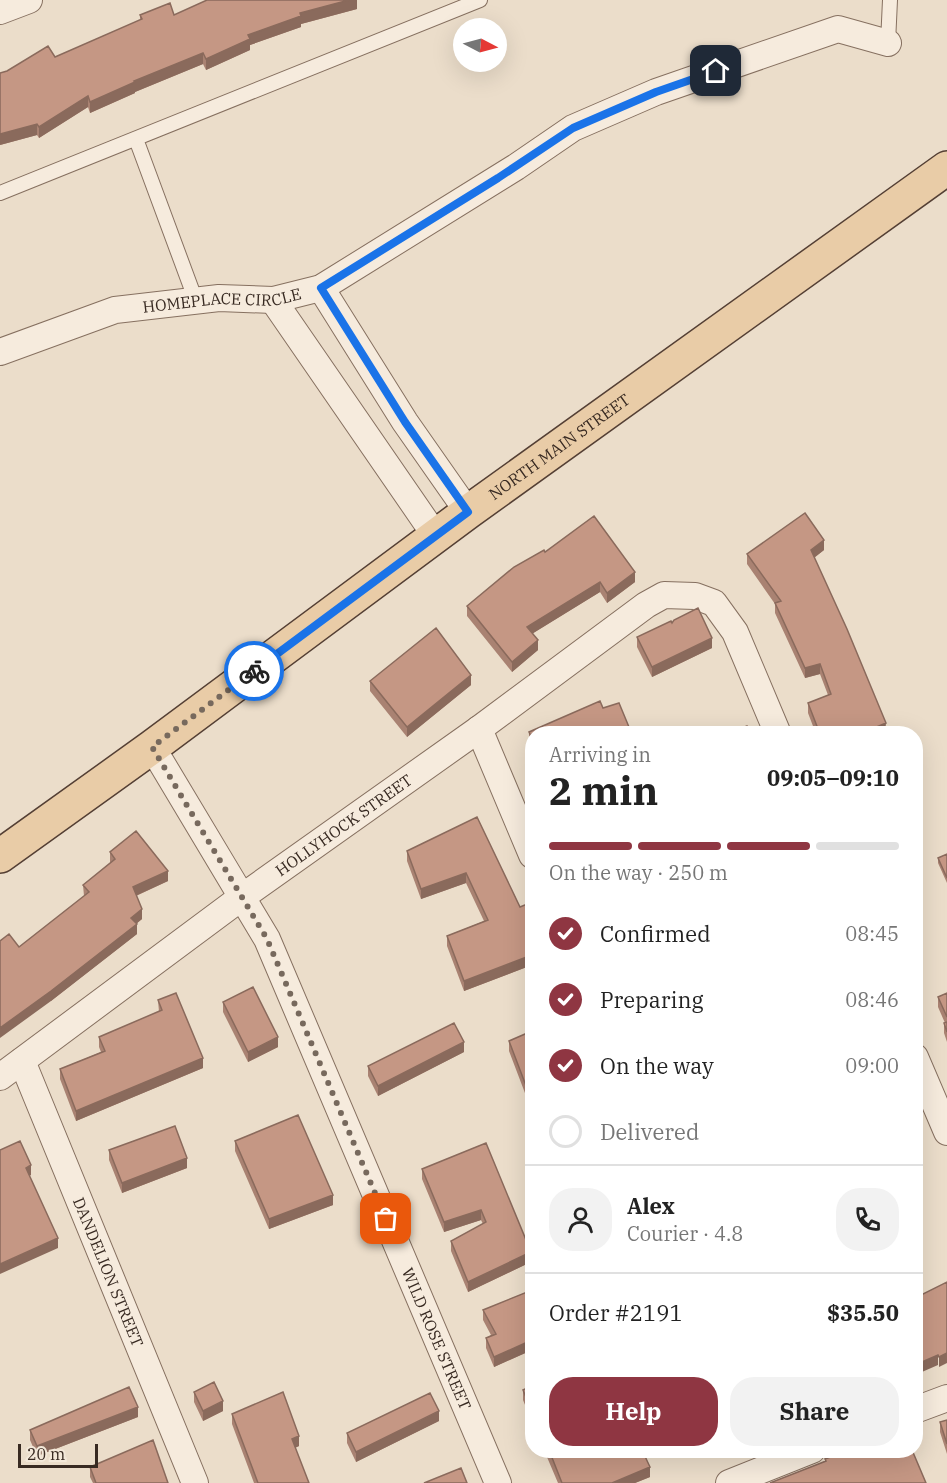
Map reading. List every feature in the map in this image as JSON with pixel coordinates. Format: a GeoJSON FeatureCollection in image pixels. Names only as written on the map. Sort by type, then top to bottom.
{"type":"FeatureCollection","features":[{"type":"Feature","properties":{"kind":"main road","name":"NORTH MAIN STREET"},"geometry":{"type":"LineString","coordinates":[[0,856],[152,747],[468,512],[947,168]]}},
{"type":"Feature","properties":{"kind":"street"},"geometry":{"type":"LineString","coordinates":[[0,11],[29,0]]}},
{"type":"Feature","properties":{"kind":"street","name":"HOMEPLACE CIRCLE"},"geometry":{"type":"LineString","coordinates":[[0,352],[115,310],[219,298],[273,300],[321,288],[573,128],[614,110],[656,92],[838,29],[888,43]]}},
{"type":"Feature","properties":{"kind":"street"},"geometry":{"type":"LineString","coordinates":[[321,288],[386,393],[468,512]]}},
{"type":"Feature","properties":{"kind":"street"},"geometry":{"type":"LineString","coordinates":[[273,300],[435,536]]}},
{"type":"Feature","properties":{"kind":"street"},"geometry":{"type":"LineString","coordinates":[[351,415],[386,393]]}},
{"type":"Feature","properties":{"kind":"street","name":"HOLLYHOCK STREET"},"geometry":{"type":"LineString","coordinates":[[0,1077],[242,897],[479,729],[646,605],[664,596],[695,596],[714,603],[735,632],[775,726]]}},
{"type":"Feature","properties":{"kind":"street"},"geometry":{"type":"LineString","coordinates":[[479,729],[525,838]]}},
{"type":"Feature","properties":{"kind":"street","name":"WILD ROSE STREET"},"geometry":{"type":"LineString","coordinates":[[152,747],[267,939],[498,1483]]}},
{"type":"Feature","properties":{"kind":"street","name":"DANDELION STREET"},"geometry":{"type":"LineString","coordinates":[[22,1061],[195,1483]]}},
{"type":"Feature","properties":{"kind":"street"},"geometry":{"type":"LineString","coordinates":[[923,1076],[947,1132]]}},
{"type":"Feature","properties":{"kind":"street"},"geometry":{"type":"LineString","coordinates":[[923,1407],[947,1398]]}},
{"type":"Feature","properties":{"kind":"street"},"geometry":{"type":"LineString","coordinates":[[729,1483],[786,1458]]}},
{"type":"Feature","properties":{"kind":"lane"},"geometry":{"type":"LineString","coordinates":[[0,193],[480,0]]}},
{"type":"Feature","properties":{"kind":"lane"},"geometry":{"type":"LineString","coordinates":[[888,43],[890,0]]}},
{"type":"Feature","properties":{"kind":"lane"},"geometry":{"type":"LineString","coordinates":[[136,139],[196,301]]}},
{"type":"Feature","properties":{"kind":"building"},"geometry":{"type":"Polygon","coordinates":[[[207,0],[349,0],[300,13],[301,16],[248,35],[250,39],[206,59],[203,53],[90,102],[88,96],[39,127],[37,124],[0,134],[0,73],[48,46],[55,57],[142,19],[140,15],[170,3],[174,15],[207,0]]]}},
{"type":"Feature","properties":{"kind":"building"},"geometry":{"type":"Polygon","coordinates":[[[805,513],[824,540],[811,550],[886,723],[879,726],[817,726],[808,703],[831,694],[820,664],[805,668],[775,603],[781,601],[747,554],[805,513]]]}},
{"type":"Feature","properties":{"kind":"building"},"geometry":{"type":"Polygon","coordinates":[[[594,516],[635,572],[607,593],[600,582],[527,627],[538,640],[512,662],[467,606],[514,567],[544,550],[545,552],[594,516]]]}},
{"type":"Feature","properties":{"kind":"building"},"geometry":{"type":"Polygon","coordinates":[[[698,608],[712,638],[652,667],[637,637],[671,621],[672,623],[698,608]]]}},
{"type":"Feature","properties":{"kind":"building"},"geometry":{"type":"Polygon","coordinates":[[[436,628],[471,675],[407,727],[370,681],[436,628]]]}},
{"type":"Feature","properties":{"kind":"building"},"geometry":{"type":"Polygon","coordinates":[[[600,701],[603,708],[619,703],[629,726],[543,726],[600,701]]]}},
{"type":"Feature","properties":{"kind":"building"},"geometry":{"type":"Polygon","coordinates":[[[477,817],[520,907],[525,905],[525,958],[464,981],[447,936],[488,920],[466,873],[421,889],[407,851],[477,817]]]}},
{"type":"Feature","properties":{"kind":"building"},"geometry":{"type":"Polygon","coordinates":[[[136,831],[168,871],[133,887],[142,909],[131,918],[137,924],[0,1028],[0,941],[9,934],[19,947],[89,892],[83,885],[115,859],[110,852],[136,831]]]}},
{"type":"Feature","properties":{"kind":"building"},"geometry":{"type":"Polygon","coordinates":[[[947,854],[947,878],[938,858],[947,854]]]}},
{"type":"Feature","properties":{"kind":"building"},"geometry":{"type":"Polygon","coordinates":[[[253,987],[278,1037],[248,1052],[223,1002],[253,987]]]}},
{"type":"Feature","properties":{"kind":"building"},"geometry":{"type":"Polygon","coordinates":[[[176,993],[203,1058],[76,1111],[60,1069],[105,1051],[99,1037],[162,1010],[158,1000],[176,993]]]}},
{"type":"Feature","properties":{"kind":"building"},"geometry":{"type":"Polygon","coordinates":[[[947,993],[947,1017],[938,997],[947,993]]]}},
{"type":"Feature","properties":{"kind":"building"},"geometry":{"type":"Polygon","coordinates":[[[454,1023],[464,1042],[378,1086],[368,1066],[454,1023]]]}},
{"type":"Feature","properties":{"kind":"building"},"geometry":{"type":"Polygon","coordinates":[[[525,1034],[525,1083],[509,1041],[525,1034]]]}},
{"type":"Feature","properties":{"kind":"building"},"geometry":{"type":"Polygon","coordinates":[[[298,1115],[333,1195],[269,1219],[235,1141],[298,1115]]]}},
{"type":"Feature","properties":{"kind":"building"},"geometry":{"type":"Polygon","coordinates":[[[175,1126],[187,1158],[122,1183],[109,1150],[175,1126]]]}},
{"type":"Feature","properties":{"kind":"building"},"geometry":{"type":"Polygon","coordinates":[[[20,1141],[31,1165],[26,1168],[58,1238],[0,1264],[0,1150],[20,1141]]]}},
{"type":"Feature","properties":{"kind":"building"},"geometry":{"type":"Polygon","coordinates":[[[486,1143],[525,1237],[525,1255],[468,1282],[451,1241],[486,1222],[481,1210],[444,1222],[422,1169],[486,1143]]]}},
{"type":"Feature","properties":{"kind":"building"},"geometry":{"type":"Polygon","coordinates":[[[947,1282],[947,1353],[923,1362],[923,1294],[947,1282]]]}},
{"type":"Feature","properties":{"kind":"building"},"geometry":{"type":"Polygon","coordinates":[[[525,1293],[525,1343],[494,1357],[486,1338],[496,1334],[483,1310],[525,1293]]]}},
{"type":"Feature","properties":{"kind":"building"},"geometry":{"type":"Polygon","coordinates":[[[214,1382],[223,1401],[203,1411],[194,1392],[214,1382]]]}},
{"type":"Feature","properties":{"kind":"building"},"geometry":{"type":"Polygon","coordinates":[[[129,1387],[138,1407],[37,1446],[30,1430],[129,1387]]]}},
{"type":"Feature","properties":{"kind":"building"},"geometry":{"type":"Polygon","coordinates":[[[283,1392],[299,1436],[292,1439],[309,1483],[258,1483],[232,1414],[283,1392]]]}},
{"type":"Feature","properties":{"kind":"building"},"geometry":{"type":"Polygon","coordinates":[[[430,1393],[439,1411],[356,1452],[347,1433],[430,1393]]]}},
{"type":"Feature","properties":{"kind":"building"},"geometry":{"type":"Polygon","coordinates":[[[947,1420],[947,1444],[940,1422],[947,1420]]]}},
{"type":"Feature","properties":{"kind":"building"},"geometry":{"type":"Polygon","coordinates":[[[153,1440],[168,1483],[96,1483],[90,1467],[153,1440]]]}},
{"type":"Feature","properties":{"kind":"building"},"geometry":{"type":"Polygon","coordinates":[[[552,1458],[646,1458],[650,1467],[612,1483],[562,1483],[552,1458]]]}},
{"type":"Feature","properties":{"kind":"building"},"geometry":{"type":"Polygon","coordinates":[[[915,1458],[926,1483],[770,1483],[826,1461],[825,1459],[915,1458]]]}},
{"type":"Feature","properties":{"kind":"building"},"geometry":{"type":"Polygon","coordinates":[[[461,1468],[467,1483],[424,1483],[461,1468]]]}},
{"type":"Feature","properties":{"kind":"way so far"},"geometry":{"type":"LineString","coordinates":[[254,671],[152,747],[267,939],[386,1219]]}},
{"type":"Feature","properties":{"kind":"route"},"geometry":{"type":"LineString","coordinates":[[254,671],[468,512],[405,422],[321,288],[516,167],[573,128],[656,92],[716,71]]}}]}
